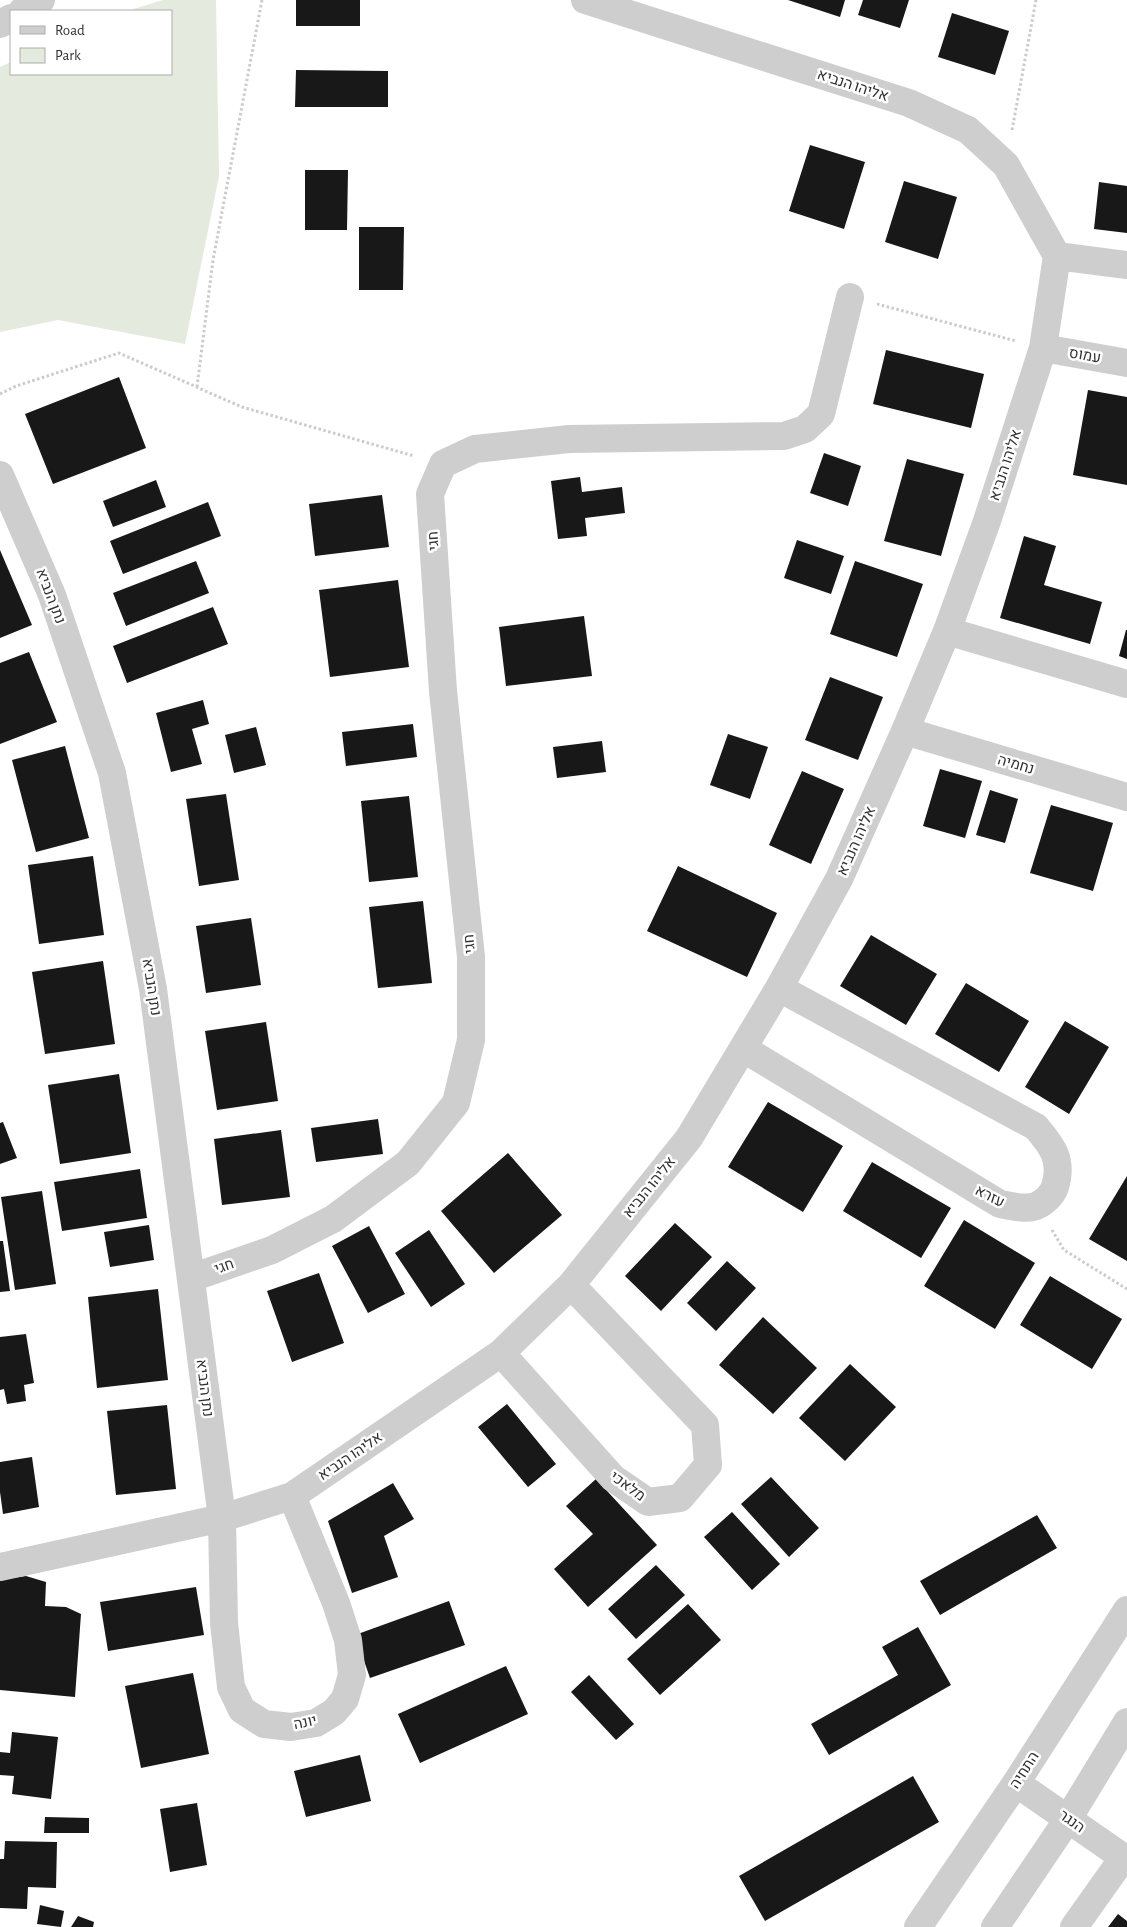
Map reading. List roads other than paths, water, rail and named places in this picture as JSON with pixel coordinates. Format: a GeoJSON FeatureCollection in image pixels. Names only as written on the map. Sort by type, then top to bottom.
{"type":"FeatureCollection","features":[{"type":"Feature","properties":{"kind":"street"},"geometry":{"type":"LineString","coordinates":[[24,10],[41,0]]}},
{"type":"Feature","properties":{"kind":"street","name":"אליהו הנביא"},"geometry":{"type":"LineString","coordinates":[[0,1567],[222,1518],[292,1496],[501,1353],[571,1285],[689,1138],[744,1049],[839,879],[905,732],[987,522],[1043,348],[1057,256],[1006,165],[968,130],[909,102],[585,0]]}},
{"type":"Feature","properties":{"kind":"street"},"geometry":{"type":"LineString","coordinates":[[1057,256],[1127,265]]}},
{"type":"Feature","properties":{"kind":"street","name":"חגי"},"geometry":{"type":"LineString","coordinates":[[191,1278],[272,1250],[333,1219],[408,1163],[456,1103],[471,1040],[471,957],[443,692],[430,494],[443,464],[476,449],[569,440],[784,436],[805,429],[821,414],[850,298]]}},
{"type":"Feature","properties":{"kind":"street","name":"עמוס"},"geometry":{"type":"LineString","coordinates":[[1043,348],[1127,363]]}},
{"type":"Feature","properties":{"kind":"street","name":"נתן הנביא"},"geometry":{"type":"LineString","coordinates":[[0,474],[52,595],[112,774],[153,989],[222,1518]]}},
{"type":"Feature","properties":{"kind":"street"},"geometry":{"type":"LineString","coordinates":[[946,631],[1127,684]]}},
{"type":"Feature","properties":{"kind":"street","name":"נחמיה"},"geometry":{"type":"LineString","coordinates":[[905,732],[1127,797]]}},
{"type":"Feature","properties":{"kind":"street","name":"עזרא"},"geometry":{"type":"LineString","coordinates":[[744,1049],[1000,1204],[1021,1208],[1036,1206],[1052,1194],[1059,1175],[1057,1159],[1050,1144],[1036,1127],[779,988]]}},
{"type":"Feature","properties":{"kind":"street","name":"מלאכי"},"geometry":{"type":"LineString","coordinates":[[501,1353],[614,1478],[648,1502],[680,1498],[708,1465],[705,1425],[571,1285]]}},
{"type":"Feature","properties":{"kind":"street","name":"יונה"},"geometry":{"type":"LineString","coordinates":[[222,1518],[224,1623],[231,1687],[242,1710],[264,1724],[291,1727],[316,1723],[334,1712],[345,1699],[352,1675],[348,1640],[336,1603],[292,1496]]}},
{"type":"Feature","properties":{"kind":"street","name":"התחיה"},"geometry":{"type":"LineString","coordinates":[[918,1927],[1016,1783],[1127,1610]]}},
{"type":"Feature","properties":{"kind":"street"},"geometry":{"type":"LineString","coordinates":[[995,1927],[1068,1818],[1127,1722]]}},
{"type":"Feature","properties":{"kind":"street","name":"הנגר"},"geometry":{"type":"LineString","coordinates":[[1016,1783],[1125,1859]]}},
{"type":"Feature","properties":{"kind":"street"},"geometry":{"type":"LineString","coordinates":[[1074,1927],[1125,1859]]}}]}
